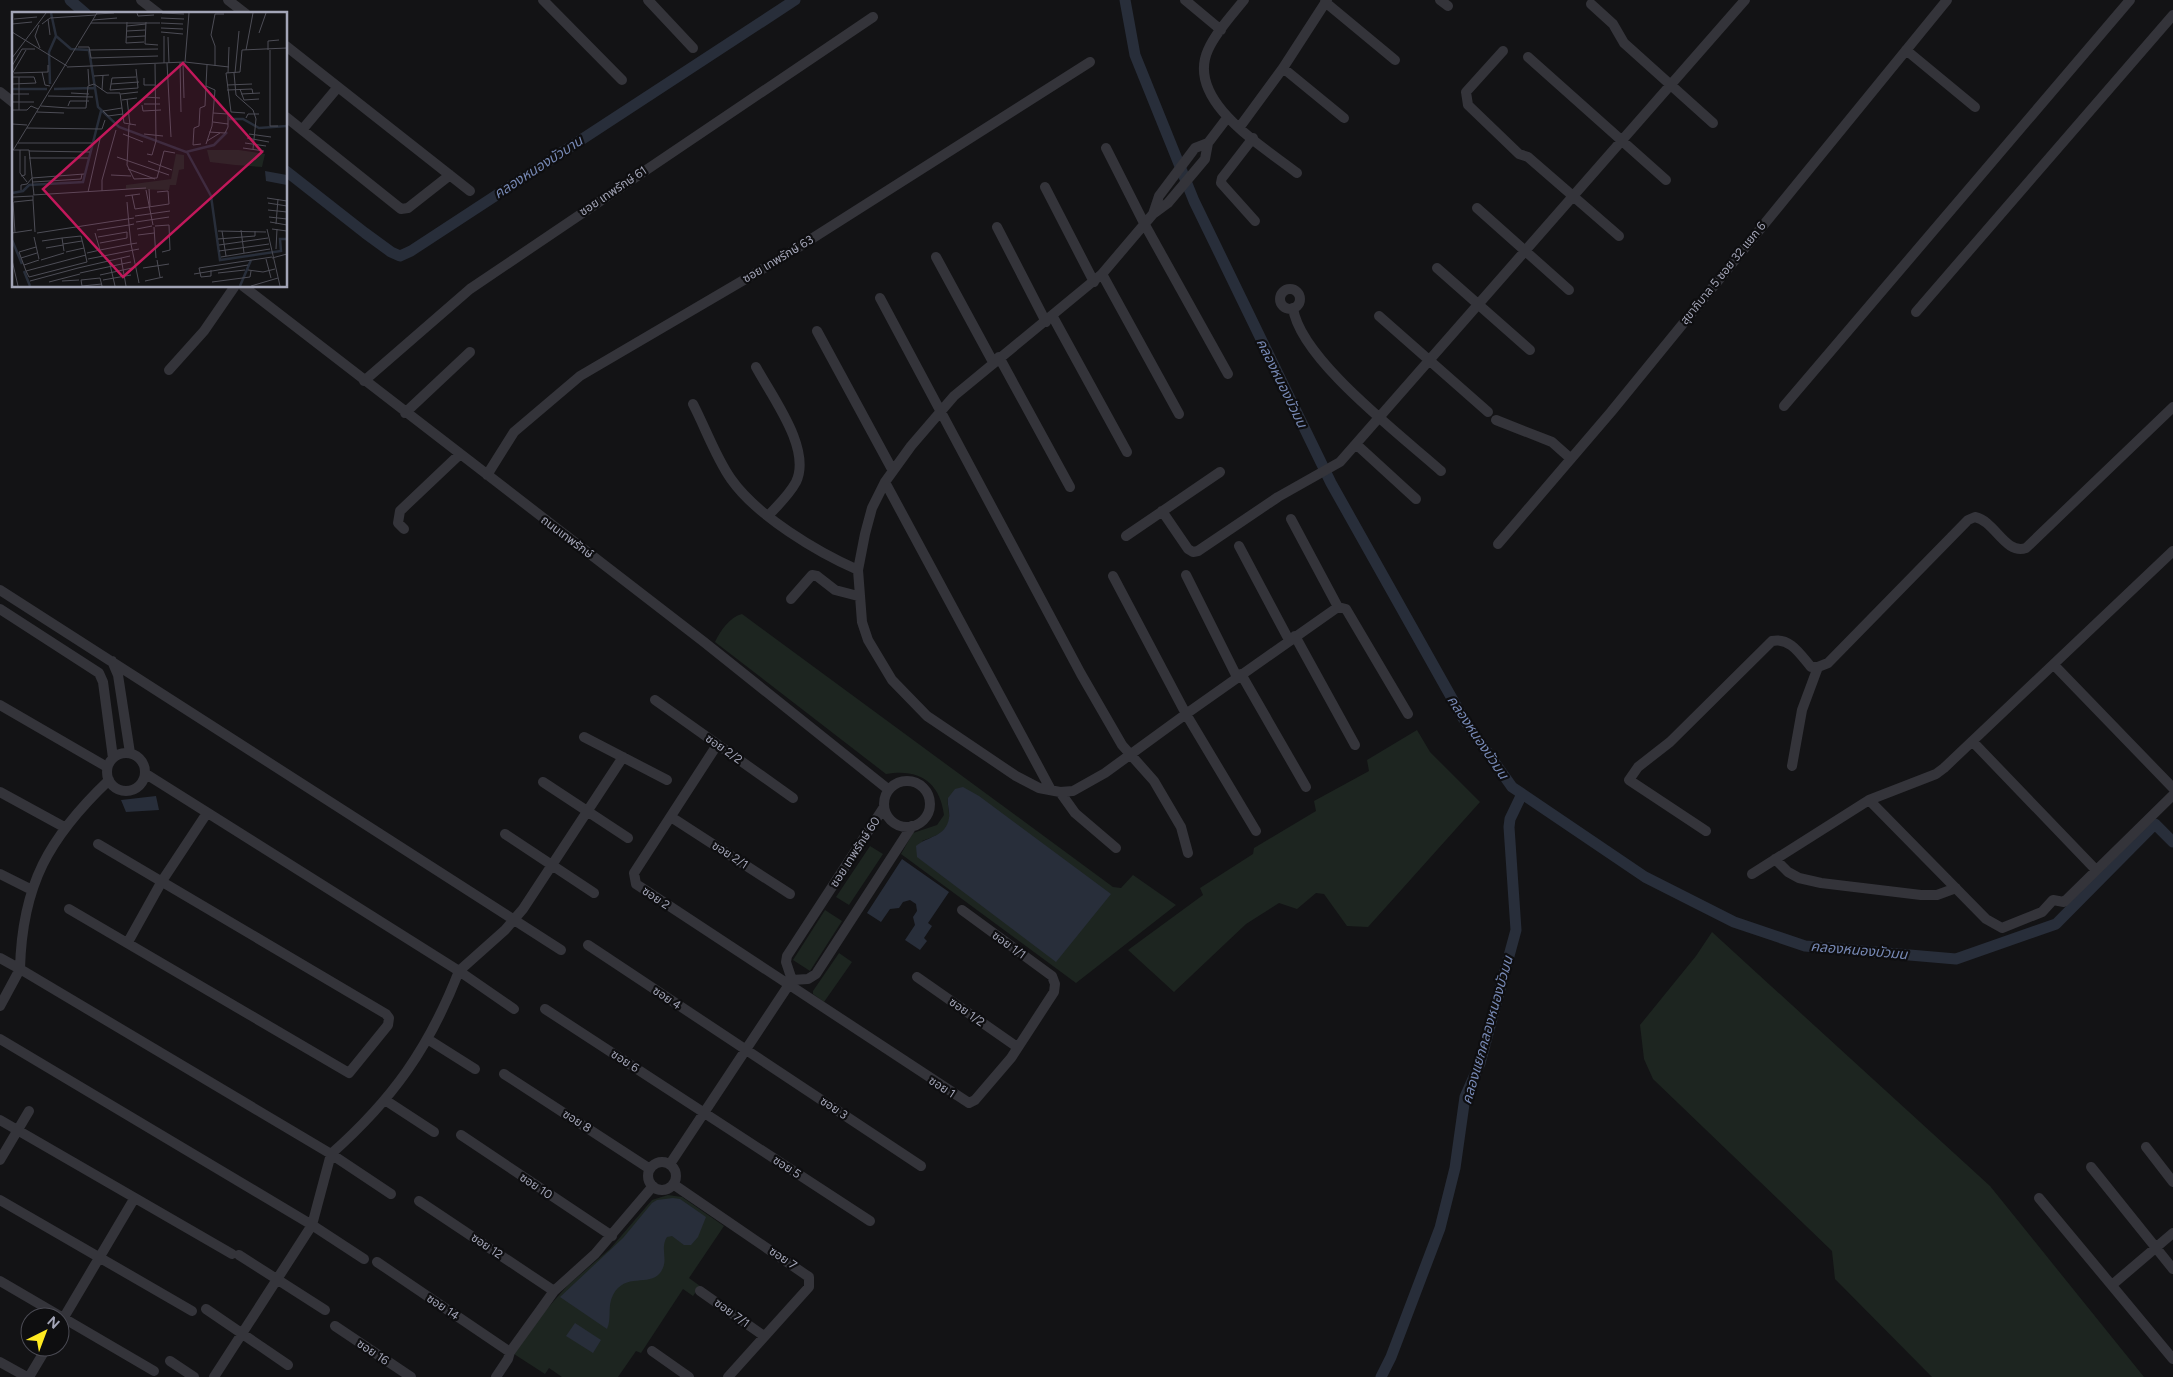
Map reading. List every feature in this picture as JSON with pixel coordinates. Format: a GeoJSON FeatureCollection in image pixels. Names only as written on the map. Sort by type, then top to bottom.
{"type":"FeatureCollection","features":[{"type":"Feature","properties":{"kind":"street"},"geometry":{"type":"LineString","coordinates":[[228,0],[243,12]]}},
{"type":"Feature","properties":{"kind":"street"},"geometry":{"type":"LineString","coordinates":[[543,0],[622,80]]}},
{"type":"Feature","properties":{"kind":"street"},"geometry":{"type":"LineString","coordinates":[[551,8],[559,0]]}},
{"type":"Feature","properties":{"kind":"street"},"geometry":{"type":"LineString","coordinates":[[648,0],[693,48]]}},
{"type":"Feature","properties":{"kind":"street"},"geometry":{"type":"LineString","coordinates":[[1185,0],[1221,30]]}},
{"type":"Feature","properties":{"kind":"street"},"geometry":{"type":"LineString","coordinates":[[1244,0],[1209,48],[1204,68],[1212,96],[1227,118],[1297,173]]}},
{"type":"Feature","properties":{"kind":"street"},"geometry":{"type":"LineString","coordinates":[[1162,510],[1188,549],[1193,552],[1198,551],[1278,497],[1334,466],[1356,445],[1745,0]]}},
{"type":"Feature","properties":{"kind":"street","name":"สุขาภิบาล 5 ซอย 32 แยก 6"},"geometry":{"type":"LineString","coordinates":[[1498,544],[1611,412],[1947,0]]}},
{"type":"Feature","properties":{"kind":"street"},"geometry":{"type":"LineString","coordinates":[[1784,406],[2130,0]]}},
{"type":"Feature","properties":{"kind":"street"},"geometry":{"type":"LineString","coordinates":[[1239,128],[1283,68],[1326,1],[1395,60]]}},
{"type":"Feature","properties":{"kind":"street"},"geometry":{"type":"LineString","coordinates":[[147,2],[157,12]]}},
{"type":"Feature","properties":{"kind":"street"},"geometry":{"type":"LineString","coordinates":[[1591,4],[1613,24],[1624,43],[1713,124]]}},
{"type":"Feature","properties":{"kind":"street"},"geometry":{"type":"LineString","coordinates":[[1916,312],[2173,15]]}},
{"type":"Feature","properties":{"kind":"street","name":"ซอย เทพรักษ์ 61"},"geometry":{"type":"LineString","coordinates":[[364,382],[470,289],[873,17]]}},
{"type":"Feature","properties":{"kind":"street"},"geometry":{"type":"LineString","coordinates":[[288,48],[470,191]]}},
{"type":"Feature","properties":{"kind":"street"},"geometry":{"type":"LineString","coordinates":[[1906,50],[1975,107]]}},
{"type":"Feature","properties":{"kind":"street"},"geometry":{"type":"LineString","coordinates":[[1503,51],[1466,92],[1468,105],[1520,154],[1528,156],[1619,236]]}},
{"type":"Feature","properties":{"kind":"street"},"geometry":{"type":"LineString","coordinates":[[1528,56],[1666,180]]}},
{"type":"Feature","properties":{"kind":"street","name":"ซอย เทพรักษ์ 63"},"geometry":{"type":"LineString","coordinates":[[487,476],[514,432],[580,376],[783,257],[1090,62]]}},
{"type":"Feature","properties":{"kind":"street"},"geometry":{"type":"LineString","coordinates":[[1283,68],[1344,118]]}},
{"type":"Feature","properties":{"kind":"street"},"geometry":{"type":"LineString","coordinates":[[302,130],[338,87]]}},
{"type":"Feature","properties":{"kind":"street"},"geometry":{"type":"LineString","coordinates":[[0,92],[12,101]]}},
{"type":"Feature","properties":{"kind":"street"},"geometry":{"type":"LineString","coordinates":[[1153,214],[1168,204],[1205,159],[1208,143],[1227,118]]}},
{"type":"Feature","properties":{"kind":"street"},"geometry":{"type":"LineString","coordinates":[[288,119],[402,209],[408,208],[450,175]]}},
{"type":"Feature","properties":{"kind":"street"},"geometry":{"type":"LineString","coordinates":[[1252,138],[1222,178],[1221,183],[1255,221]]}},
{"type":"Feature","properties":{"kind":"street"},"geometry":{"type":"LineString","coordinates":[[1208,143],[1195,148],[1159,196],[1153,214],[1145,225],[1102,274],[1049,319],[996,360],[941,408],[893,471],[872,508],[858,570],[858,596],[868,640],[892,680],[910,701],[967,745],[1030,784],[1055,791],[1073,791],[1083,787],[1131,754],[1338,607]]}},
{"type":"Feature","properties":{"kind":"street"},"geometry":{"type":"LineString","coordinates":[[1106,148],[1145,225],[1228,374]]}},
{"type":"Feature","properties":{"kind":"street"},"geometry":{"type":"LineString","coordinates":[[1045,187],[1094,282]]}},
{"type":"Feature","properties":{"kind":"street"},"geometry":{"type":"LineString","coordinates":[[1477,208],[1569,290]]}},
{"type":"Feature","properties":{"kind":"street"},"geometry":{"type":"LineString","coordinates":[[997,227],[1127,452]]}},
{"type":"Feature","properties":{"kind":"street"},"geometry":{"type":"LineString","coordinates":[[936,257],[1070,487]]}},
{"type":"Feature","properties":{"kind":"street"},"geometry":{"type":"LineString","coordinates":[[1436,268],[1530,350]]}},
{"type":"Feature","properties":{"kind":"street"},"geometry":{"type":"LineString","coordinates":[[1102,274],[1180,414]]}},
{"type":"Feature","properties":{"kind":"street"},"geometry":{"type":"LineString","coordinates":[[169,370],[204,331],[234,288]]}},
{"type":"Feature","properties":{"kind":"street","name":"ถนนเทพรักษ์"},"geometry":{"type":"LineString","coordinates":[[246,288],[364,382],[704,642],[888,790]]}},
{"type":"Feature","properties":{"kind":"street"},"geometry":{"type":"LineString","coordinates":[[880,298],[941,408],[1081,674],[1122,745],[1154,782],[1180,827],[1188,853]]}},
{"type":"Feature","properties":{"kind":"street"},"geometry":{"type":"LineString","coordinates":[[1293,308],[1298,326],[1330,372],[1441,471]]}},
{"type":"Feature","properties":{"kind":"street"},"geometry":{"type":"LineString","coordinates":[[1379,316],[1492,416],[1552,442],[1570,458]]}},
{"type":"Feature","properties":{"kind":"street"},"geometry":{"type":"LineString","coordinates":[[817,331],[893,471]]}},
{"type":"Feature","properties":{"kind":"street"},"geometry":{"type":"LineString","coordinates":[[405,413],[470,352]]}},
{"type":"Feature","properties":{"kind":"street"},"geometry":{"type":"LineString","coordinates":[[756,367],[793,434],[800,453],[799,473],[796,482],[769,515]]}},
{"type":"Feature","properties":{"kind":"street"},"geometry":{"type":"LineString","coordinates":[[693,404],[731,479],[769,515],[820,551],[858,570]]}},
{"type":"Feature","properties":{"kind":"street"},"geometry":{"type":"LineString","coordinates":[[1706,832],[1629,780],[1638,767],[1670,742],[1772,641],[1781,639],[1790,643],[1811,667],[1818,667],[1836,656],[1968,520],[1975,517],[1982,518],[2009,546],[2016,550],[2026,548],[2173,407]]}},
{"type":"Feature","properties":{"kind":"street"},"geometry":{"type":"LineString","coordinates":[[1356,445],[1416,499]]}},
{"type":"Feature","properties":{"kind":"street"},"geometry":{"type":"LineString","coordinates":[[404,529],[398,522],[400,511],[460,455]]}},
{"type":"Feature","properties":{"kind":"street"},"geometry":{"type":"LineString","coordinates":[[1126,536],[1220,472]]}},
{"type":"Feature","properties":{"kind":"street"},"geometry":{"type":"LineString","coordinates":[[886,482],[1055,791],[1075,813],[1116,848]]}},
{"type":"Feature","properties":{"kind":"street"},"geometry":{"type":"LineString","coordinates":[[1291,519],[1338,607],[1346,609],[1408,714]]}},
{"type":"Feature","properties":{"kind":"street"},"geometry":{"type":"LineString","coordinates":[[1239,546],[1355,745]]}},
{"type":"Feature","properties":{"kind":"street"},"geometry":{"type":"LineString","coordinates":[[1752,874],[1869,800],[1936,774],[1973,742],[2173,551]]}},
{"type":"Feature","properties":{"kind":"street"},"geometry":{"type":"LineString","coordinates":[[791,599],[812,576],[817,576],[835,590],[858,596]]}},
{"type":"Feature","properties":{"kind":"street"},"geometry":{"type":"LineString","coordinates":[[1113,576],[1186,714],[1256,831]]}},
{"type":"Feature","properties":{"kind":"street"},"geometry":{"type":"LineString","coordinates":[[1186,576],[1239,676],[1306,786]]}},
{"type":"Feature","properties":{"kind":"street"},"geometry":{"type":"LineString","coordinates":[[0,590],[561,950]]}},
{"type":"Feature","properties":{"kind":"street"},"geometry":{"type":"LineString","coordinates":[[0,609],[97,671],[103,682],[113,758]]}},
{"type":"Feature","properties":{"kind":"street"},"geometry":{"type":"LineString","coordinates":[[97,671],[112,661]]}},
{"type":"Feature","properties":{"kind":"street"},"geometry":{"type":"LineString","coordinates":[[112,661],[118,675],[130,753]]}},
{"type":"Feature","properties":{"kind":"street"},"geometry":{"type":"LineString","coordinates":[[2054,665],[2173,788]]}},
{"type":"Feature","properties":{"kind":"street"},"geometry":{"type":"LineString","coordinates":[[1792,766],[1802,710],[1818,667]]}},
{"type":"Feature","properties":{"kind":"street","name":"ซอย 2/2"},"geometry":{"type":"LineString","coordinates":[[655,700],[793,798]]}},
{"type":"Feature","properties":{"kind":"street"},"geometry":{"type":"LineString","coordinates":[[0,705],[108,767]]}},
{"type":"Feature","properties":{"kind":"street"},"geometry":{"type":"LineString","coordinates":[[584,737],[667,780]]}},
{"type":"Feature","properties":{"kind":"street"},"geometry":{"type":"LineString","coordinates":[[1973,742],[2096,870]]}},
{"type":"Feature","properties":{"kind":"street","name":"ซอย 2"},"geometry":{"type":"LineString","coordinates":[[717,745],[634,873],[636,884],[790,983]]}},
{"type":"Feature","properties":{"kind":"street"},"geometry":{"type":"LineString","coordinates":[[130,753],[143,762],[146,774],[140,785],[130,791],[118,789],[109,780],[108,767],[113,758],[121,754],[130,753]]}},
{"type":"Feature","properties":{"kind":"street"},"geometry":{"type":"LineString","coordinates":[[214,1377],[312,1225],[331,1154],[385,1100],[409,1070],[429,1040],[459,971],[514,920],[623,757]]}},
{"type":"Feature","properties":{"kind":"street"},"geometry":{"type":"LineString","coordinates":[[146,774],[459,971],[514,1009]]}},
{"type":"Feature","properties":{"kind":"street"},"geometry":{"type":"LineString","coordinates":[[0,1006],[20,969],[20,937],[32,890],[45,859],[64,827],[82,806],[109,780]]}},
{"type":"Feature","properties":{"kind":"street"},"geometry":{"type":"LineString","coordinates":[[670,1164],[790,983],[808,979],[816,974],[912,826],[925,819],[930,805],[927,791],[915,782],[908,780],[894,785],[888,790],[884,806],[886,814],[897,824],[912,826]]}},
{"type":"Feature","properties":{"kind":"street"},"geometry":{"type":"LineString","coordinates":[[543,782],[628,838]]}},
{"type":"Feature","properties":{"kind":"street"},"geometry":{"type":"LineString","coordinates":[[0,792],[64,827]]}},
{"type":"Feature","properties":{"kind":"street"},"geometry":{"type":"LineString","coordinates":[[1869,800],[1986,919],[2002,928],[2042,912],[2053,900],[2064,902],[2173,795]]}},
{"type":"Feature","properties":{"kind":"street","name":"ซอย เทพรักษ์ 60"},"geometry":{"type":"LineString","coordinates":[[790,983],[786,962],[787,956],[884,806]]}},
{"type":"Feature","properties":{"kind":"street"},"geometry":{"type":"LineString","coordinates":[[128,942],[162,881],[206,813]]}},
{"type":"Feature","properties":{"kind":"street","name":"ซอย 2/1"},"geometry":{"type":"LineString","coordinates":[[670,817],[790,894]]}},
{"type":"Feature","properties":{"kind":"street"},"geometry":{"type":"LineString","coordinates":[[505,834],[594,893]]}},
{"type":"Feature","properties":{"kind":"street"},"geometry":{"type":"LineString","coordinates":[[69,908],[349,1073],[388,1025],[389,1018],[386,1014],[98,844]]}},
{"type":"Feature","properties":{"kind":"street"},"geometry":{"type":"LineString","coordinates":[[1775,859],[1788,872],[1798,878],[1821,883],[1922,895],[1937,895],[1956,888]]}},
{"type":"Feature","properties":{"kind":"street"},"geometry":{"type":"LineString","coordinates":[[0,874],[32,890]]}},
{"type":"Feature","properties":{"kind":"street","name":"ซอย 1/1"},"geometry":{"type":"LineString","coordinates":[[962,910],[1054,980]]}},
{"type":"Feature","properties":{"kind":"street","name":"ซอย 4"},"geometry":{"type":"LineString","coordinates":[[588,946],[746,1050]]}},
{"type":"Feature","properties":{"kind":"street"},"geometry":{"type":"LineString","coordinates":[[0,958],[331,1154],[391,1194]]}},
{"type":"Feature","properties":{"kind":"street","name":"ซอย 1/2"},"geometry":{"type":"LineString","coordinates":[[917,977],[1017,1047]]}},
{"type":"Feature","properties":{"kind":"street","name":"ซอย 1"},"geometry":{"type":"LineString","coordinates":[[790,983],[969,1103],[975,1100],[1017,1047],[1054,992],[1056,988],[1054,980]]}},
{"type":"Feature","properties":{"kind":"street","name":"ซอย 6"},"geometry":{"type":"LineString","coordinates":[[545,1010],[704,1113]]}},
{"type":"Feature","properties":{"kind":"street"},"geometry":{"type":"LineString","coordinates":[[0,1038],[312,1225],[364,1260]]}},
{"type":"Feature","properties":{"kind":"street"},"geometry":{"type":"LineString","coordinates":[[429,1040],[475,1069]]}},
{"type":"Feature","properties":{"kind":"street","name":"ซอย 3"},"geometry":{"type":"LineString","coordinates":[[746,1050],[921,1166]]}},
{"type":"Feature","properties":{"kind":"street","name":"ซอย 8"},"geometry":{"type":"LineString","coordinates":[[504,1074],[650,1169]]}},
{"type":"Feature","properties":{"kind":"street"},"geometry":{"type":"LineString","coordinates":[[385,1100],[434,1132]]}},
{"type":"Feature","properties":{"kind":"street"},"geometry":{"type":"LineString","coordinates":[[0,1160],[29,1111]]}},
{"type":"Feature","properties":{"kind":"street","name":"ซอย 5"},"geometry":{"type":"LineString","coordinates":[[704,1113],[870,1221]]}},
{"type":"Feature","properties":{"kind":"street"},"geometry":{"type":"LineString","coordinates":[[0,1120],[134,1199],[235,1254],[325,1310]]}},
{"type":"Feature","properties":{"kind":"street","name":"ซอย 10"},"geometry":{"type":"LineString","coordinates":[[461,1135],[612,1236]]}},
{"type":"Feature","properties":{"kind":"street"},"geometry":{"type":"LineString","coordinates":[[2146,1147],[2173,1182]]}},
{"type":"Feature","properties":{"kind":"street"},"geometry":{"type":"LineString","coordinates":[[660,1162],[670,1164],[675,1171],[676,1179],[673,1184],[663,1189],[654,1186],[648,1176],[650,1169],[660,1162]]}},
{"type":"Feature","properties":{"kind":"street"},"geometry":{"type":"LineString","coordinates":[[2091,1167],[2173,1269]]}},
{"type":"Feature","properties":{"kind":"street","name":"ซอย 7"},"geometry":{"type":"LineString","coordinates":[[673,1184],[809,1277],[809,1287],[728,1377]]}},
{"type":"Feature","properties":{"kind":"street"},"geometry":{"type":"LineString","coordinates":[[496,1377],[508,1359],[510,1352],[554,1291],[612,1236],[654,1186]]}},
{"type":"Feature","properties":{"kind":"street"},"geometry":{"type":"LineString","coordinates":[[2039,1198],[2173,1359]]}},
{"type":"Feature","properties":{"kind":"street"},"geometry":{"type":"LineString","coordinates":[[70,1307],[134,1199]]}},
{"type":"Feature","properties":{"kind":"street"},"geometry":{"type":"LineString","coordinates":[[0,1200],[192,1311]]}},
{"type":"Feature","properties":{"kind":"street","name":"ซอย 12"},"geometry":{"type":"LineString","coordinates":[[419,1201],[554,1291]]}},
{"type":"Feature","properties":{"kind":"street"},"geometry":{"type":"LineString","coordinates":[[2112,1285],[2155,1246],[2173,1233]]}},
{"type":"Feature","properties":{"kind":"street","name":"ซอย 14"},"geometry":{"type":"LineString","coordinates":[[377,1262],[510,1352]]}},
{"type":"Feature","properties":{"kind":"street"},"geometry":{"type":"LineString","coordinates":[[0,1281],[40,1307]]}},
{"type":"Feature","properties":{"kind":"street","name":"ซอย 7/1"},"geometry":{"type":"LineString","coordinates":[[700,1290],[764,1336]]}},
{"type":"Feature","properties":{"kind":"street"},"geometry":{"type":"LineString","coordinates":[[206,1309],[288,1365]]}},
{"type":"Feature","properties":{"kind":"street"},"geometry":{"type":"LineString","coordinates":[[70,1325],[154,1371]]}},
{"type":"Feature","properties":{"kind":"street","name":"ซอย 16"},"geometry":{"type":"LineString","coordinates":[[335,1326],[411,1377]]}},
{"type":"Feature","properties":{"kind":"street"},"geometry":{"type":"LineString","coordinates":[[652,1351],[689,1377]]}},
{"type":"Feature","properties":{"kind":"street"},"geometry":{"type":"LineString","coordinates":[[0,1362],[28,1377],[41,1357]]}},
{"type":"Feature","properties":{"kind":"street"},"geometry":{"type":"LineString","coordinates":[[170,1362],[194,1377]]}},
{"type":"Feature","properties":{"kind":"shaded area"},"geometry":{"type":"Polygon","coordinates":[[[742,614],[1113,887],[1121,888],[1133,875],[1176,905],[1076,983],[901,854],[913,833],[937,825],[944,815],[942,804],[933,786],[926,780],[908,773],[886,774],[715,642],[726,625],[742,614]],[[948,798],[949,820],[945,829],[922,841],[1055,961],[948,798]]]}},
{"type":"Feature","properties":{"kind":"shaded area"},"geometry":{"type":"Polygon","coordinates":[[[1417,730],[1430,752],[1480,802],[1368,927],[1347,926],[1324,894],[1316,893],[1297,909],[1279,903],[1246,924],[1174,992],[1128,950],[1203,895],[1200,888],[1253,854],[1254,848],[1316,811],[1314,801],[1369,771],[1367,760],[1417,730]]]}},
{"type":"Feature","properties":{"kind":"shaded area"},"geometry":{"type":"Polygon","coordinates":[[[870,846],[883,854],[849,905],[836,897],[870,846]]]}},
{"type":"Feature","properties":{"kind":"shaded area"},"geometry":{"type":"Polygon","coordinates":[[[825,910],[842,921],[810,971],[793,960],[825,910]]]}},
{"type":"Feature","properties":{"kind":"shaded area"},"geometry":{"type":"Polygon","coordinates":[[[1712,932],[1990,1186],[2144,1377],[1932,1377],[1835,1279],[1832,1251],[1653,1079],[1644,1059],[1640,1025],[1696,956],[1712,932]]]}},
{"type":"Feature","properties":{"kind":"shaded area"},"geometry":{"type":"Polygon","coordinates":[[[839,953],[852,962],[824,1002],[813,994],[813,991],[839,953]]]}},
{"type":"Feature","properties":{"kind":"shaded area"},"geometry":{"type":"Polygon","coordinates":[[[668,1195],[682,1197],[724,1226],[689,1278],[700,1286],[693,1296],[683,1289],[641,1353],[636,1351],[618,1377],[562,1377],[549,1368],[545,1374],[514,1354],[545,1311],[568,1285],[610,1249],[652,1200],[668,1195]]]}},
{"type":"Feature","properties":{"kind":"water"},"geometry":{"type":"Polygon","coordinates":[[[963,787],[979,796],[1111,894],[1056,962],[917,857],[916,846],[944,829],[949,818],[948,798],[955,789],[963,787]]]}},
{"type":"Feature","properties":{"kind":"water"},"geometry":{"type":"Polygon","coordinates":[[[156,796],[159,810],[126,812],[121,800],[156,796]]]}},
{"type":"Feature","properties":{"kind":"water"},"geometry":{"type":"Polygon","coordinates":[[[902,859],[949,892],[928,923],[932,926],[924,938],[927,941],[920,950],[905,940],[915,925],[913,917],[917,911],[916,904],[910,900],[903,902],[899,908],[890,909],[881,922],[867,913],[902,859]]]}},
{"type":"Feature","properties":{"kind":"water"},"geometry":{"type":"Polygon","coordinates":[[[680,1199],[706,1217],[698,1237],[691,1245],[684,1245],[672,1236],[667,1237],[664,1246],[664,1264],[660,1273],[650,1279],[630,1282],[618,1288],[611,1299],[607,1329],[560,1297],[623,1238],[652,1203],[657,1200],[680,1199]]]}},
{"type":"Feature","properties":{"kind":"water"},"geometry":{"type":"Polygon","coordinates":[[[575,1323],[601,1340],[593,1353],[566,1336],[575,1323]]]}},
{"type":"Feature","properties":{"kind":"waterway","name":"คลองหนองบัวบาน"},"geometry":{"type":"LineString","coordinates":[[70,0],[84,12]]}},
{"type":"Feature","properties":{"kind":"waterway","name":"คลองหนองบัวบาน"},"geometry":{"type":"LineString","coordinates":[[288,173],[365,233],[391,252],[400,256],[411,251],[795,0]]}},
{"type":"Feature","properties":{"kind":"waterway","name":"คลองหนองบัวมน"},"geometry":{"type":"LineString","coordinates":[[1125,0],[1135,55],[1194,201],[1331,483],[1463,718],[1512,787],[1645,877],[1734,922],[1805,946],[1956,959],[2056,924],[2155,824],[2173,842]]}},
{"type":"Feature","properties":{"kind":"waterway","name":"คลองแยกคลองหนองบัวมน"},"geometry":{"type":"LineString","coordinates":[[1381,1377],[1391,1357],[1440,1228],[1455,1168],[1465,1097],[1480,1063],[1516,930],[1509,827],[1510,819],[1522,794]]}}]}
